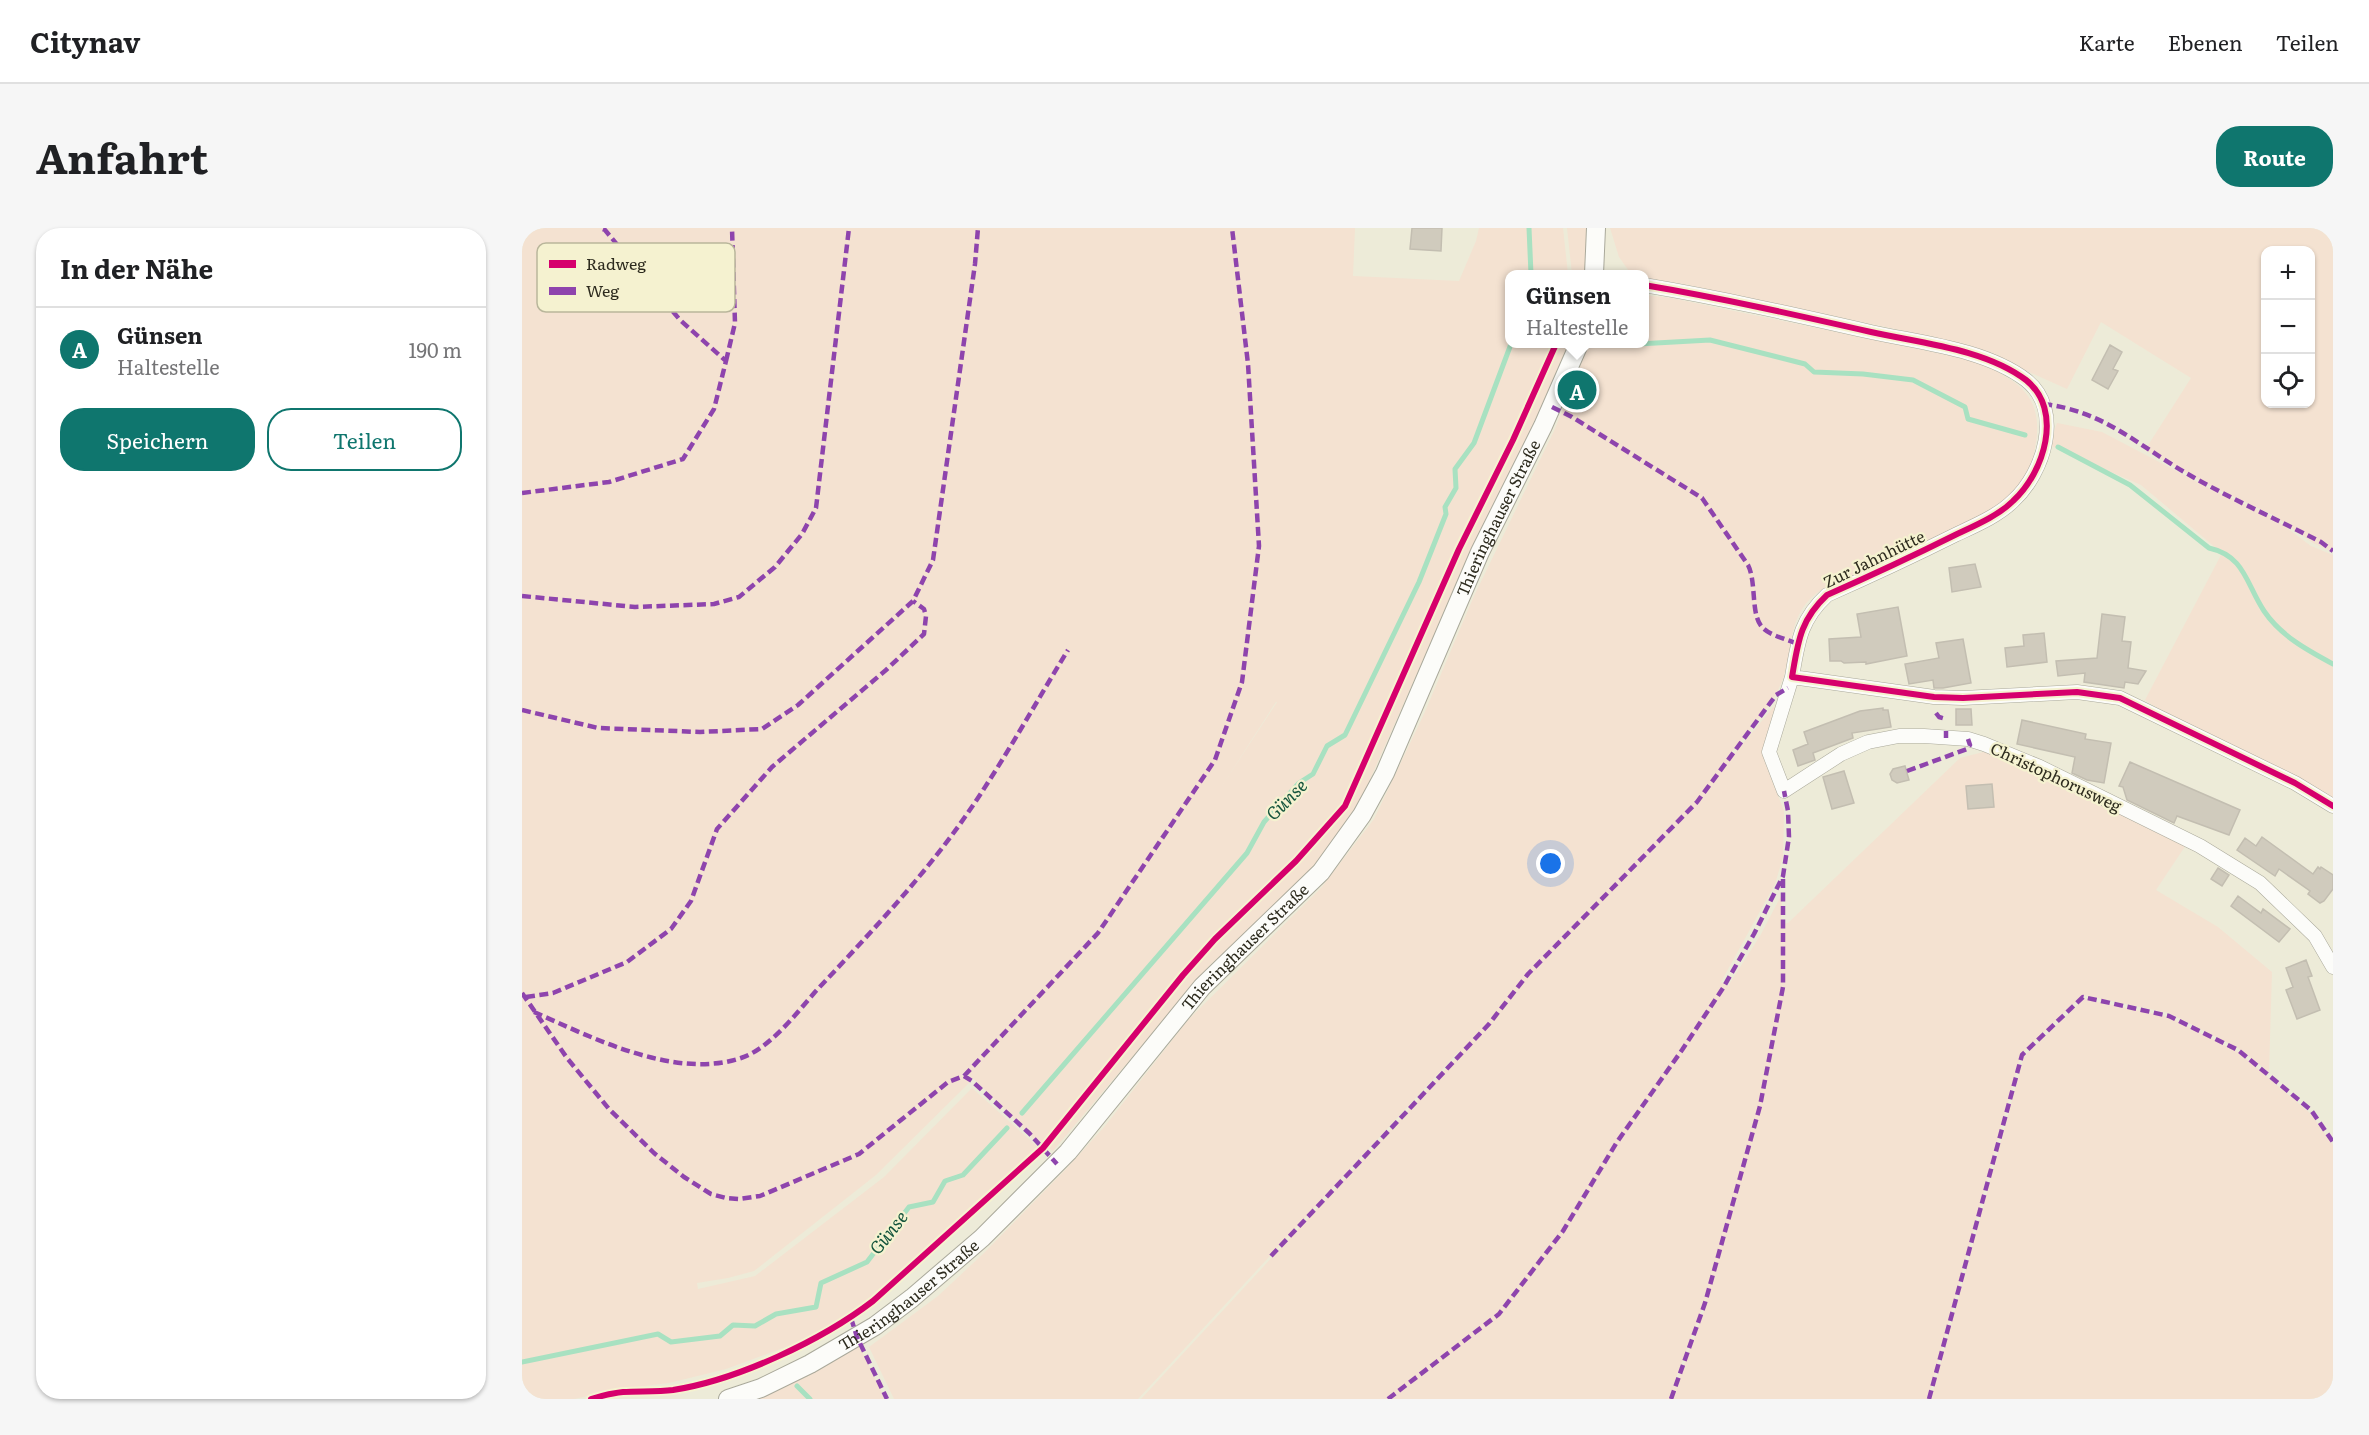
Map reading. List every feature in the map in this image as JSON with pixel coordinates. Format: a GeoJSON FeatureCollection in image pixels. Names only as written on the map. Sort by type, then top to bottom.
{"type":"FeatureCollection","features":[{"type":"Feature","properties":{"kind":"street"},"geometry":{"type":"LineString","coordinates":[[1594,270],[1596,228]]}},
{"type":"Feature","properties":{"kind":"street","name":"Zur Jahnhütte"},"geometry":{"type":"LineString","coordinates":[[1649,286],[1977,355],[2024,379],[2033,386],[2043,405],[2047,430],[2038,466],[2022,492],[2012,503],[1976,525],[1827,595],[1815,606],[1804,622],[1797,644],[1792,677]]}},
{"type":"Feature","properties":{"kind":"street","name":"Thieringhauser Straße"},"geometry":{"type":"LineString","coordinates":[[728,1399],[761,1388],[810,1364],[875,1326],[912,1298],[982,1238],[1068,1152],[1202,987],[1321,872],[1342,846],[1385,773],[1480,552],[1543,426],[1577,348]]}},
{"type":"Feature","properties":{"kind":"street"},"geometry":{"type":"LineString","coordinates":[[1792,677],[1934,697],[1963,698],[2077,692],[2120,699],[2295,783],[2333,806]]}},
{"type":"Feature","properties":{"kind":"street","name":"Christophorusweg"},"geometry":{"type":"LineString","coordinates":[[1792,677],[1769,752],[1784,791],[1841,754],[1868,742],[1899,736],[1924,736],[1968,739],[1984,744],[2040,767],[2200,846],[2260,883],[2315,936],[2333,967]]}},
{"type":"Feature","properties":{"kind":"shaded area"},"geometry":{"type":"Polygon","coordinates":[[[522,228],[1355,228],[1353,276],[1459,281],[1479,228],[1563,228],[1568,270],[1505,270],[1505,348],[1551,348],[1539,380],[1455,552],[1341,806],[1295,860],[1214,936],[1181,973],[1043,1148],[976,1081],[964,1072],[962,1075],[970,1082],[876,1175],[754,1271],[697,1283],[698,1289],[755,1276],[884,1177],[972,1088],[1039,1148],[867,1301],[848,1315],[797,1343],[726,1369],[669,1383],[619,1389],[574,1399],[522,1399],[522,228]],[[1276,702],[1222,786],[1277,702],[1276,702]]]}},
{"type":"Feature","properties":{"kind":"shaded area"},"geometry":{"type":"Polygon","coordinates":[[[1567,228],[1591,228],[1587,270],[1572,270],[1567,228]]]}},
{"type":"Feature","properties":{"kind":"shaded area"},"geometry":{"type":"Polygon","coordinates":[[[1610,228],[2333,228],[2333,552],[2313,543],[2273,515],[2208,485],[2145,450],[2191,378],[2101,322],[2067,389],[1980,350],[1933,337],[1649,279],[1649,270],[1628,270],[1619,257],[1610,228]]]}},
{"type":"Feature","properties":{"kind":"shaded area"},"geometry":{"type":"Polygon","coordinates":[[[1649,295],[1671,298],[1976,361],[2000,373],[2020,387],[2034,406],[2037,419],[2034,452],[2024,482],[2013,493],[1976,518],[1929,543],[1823,589],[1816,593],[1802,609],[1793,631],[1784,677],[1775,696],[1728,757],[1730,759],[1776,704],[1764,744],[1765,762],[1784,811],[1783,857],[1775,884],[1721,982],[1728,986],[1760,936],[1782,894],[1781,924],[1788,923],[1960,758],[1995,749],[2188,842],[2156,890],[2218,927],[2272,972],[2269,1072],[2238,1048],[2169,1013],[2083,995],[2021,1054],[1928,1399],[1141,1399],[1461,1053],[1459,1051],[1138,1399],[894,1399],[869,1347],[938,1296],[984,1253],[1067,1168],[1105,1126],[1188,1020],[1321,888],[1374,819],[1424,714],[1474,596],[1554,431],[1587,348],[1649,348],[1649,295]],[[1706,1298],[1675,1381],[1677,1384],[1707,1303],[1706,1298]]]}},
{"type":"Feature","properties":{"kind":"shaded area"},"geometry":{"type":"Polygon","coordinates":[[[1556,348],[1566,348],[1545,402],[1447,606],[1356,811],[1310,876],[1210,965],[1053,1151],[1047,1147],[1185,974],[1216,940],[1297,864],[1346,808],[1457,556],[1542,384],[1556,348]]]}},
{"type":"Feature","properties":{"kind":"shaded area"},"geometry":{"type":"Polygon","coordinates":[[[2057,423],[2102,432],[2207,487],[2271,516],[2311,546],[2333,555],[2333,803],[2176,721],[2145,700],[2222,553],[2141,485],[2049,445],[2057,423]]]}},
{"type":"Feature","properties":{"kind":"shaded area"},"geometry":{"type":"Polygon","coordinates":[[[2084,999],[2169,1017],[2238,1052],[2311,1114],[2333,1145],[2333,1399],[1931,1399],[2024,1056],[2084,999]]]}},
{"type":"Feature","properties":{"kind":"shaded area"},"geometry":{"type":"Polygon","coordinates":[[[859,1345],[885,1399],[744,1399],[859,1345]]]}},
{"type":"Feature","properties":{"kind":"building"},"geometry":{"type":"Polygon","coordinates":[[[1412,228],[1442,228],[1441,251],[1410,249],[1412,228]]]}},
{"type":"Feature","properties":{"kind":"building"},"geometry":{"type":"Polygon","coordinates":[[[2110,345],[2122,352],[2113,369],[2118,371],[2108,389],[2092,380],[2110,345]]]}},
{"type":"Feature","properties":{"kind":"building"},"geometry":{"type":"Polygon","coordinates":[[[1975,564],[1981,587],[1952,592],[1949,568],[1975,564]]]}},
{"type":"Feature","properties":{"kind":"building"},"geometry":{"type":"Polygon","coordinates":[[[1898,607],[1907,656],[1866,664],[1866,662],[1830,661],[1829,639],[1861,637],[1857,614],[1898,607]]]}},
{"type":"Feature","properties":{"kind":"building"},"geometry":{"type":"Polygon","coordinates":[[[2102,614],[2125,617],[2122,641],[2131,642],[2128,668],[2146,671],[2138,684],[2125,682],[2124,688],[2084,682],[2085,673],[2058,676],[2056,661],[2097,658],[2102,614]]]}},
{"type":"Feature","properties":{"kind":"building"},"geometry":{"type":"Polygon","coordinates":[[[2044,633],[2047,662],[2007,667],[2005,648],[2024,646],[2023,635],[2044,633]]]}},
{"type":"Feature","properties":{"kind":"building"},"geometry":{"type":"Polygon","coordinates":[[[1963,639],[1971,683],[1943,688],[1934,688],[1933,680],[1909,684],[1905,664],[1939,658],[1936,643],[1963,639]]]}},
{"type":"Feature","properties":{"kind":"building"},"geometry":{"type":"Polygon","coordinates":[[[1883,708],[1883,710],[1888,710],[1891,727],[1852,733],[1853,738],[1813,753],[1815,760],[1798,766],[1793,750],[1808,744],[1804,732],[1860,711],[1883,708]]]}},
{"type":"Feature","properties":{"kind":"building"},"geometry":{"type":"Polygon","coordinates":[[[1956,709],[1971,709],[1972,725],[1956,725],[1956,709]]]}},
{"type":"Feature","properties":{"kind":"building"},"geometry":{"type":"Polygon","coordinates":[[[2022,720],[2086,734],[2085,739],[2111,743],[2104,783],[2087,780],[2072,773],[2075,757],[2017,744],[2022,720]]]}},
{"type":"Feature","properties":{"kind":"building"},"geometry":{"type":"Polygon","coordinates":[[[2130,762],[2240,810],[2229,835],[2177,816],[2174,823],[2127,800],[2123,787],[2119,786],[2130,762]]]}},
{"type":"Feature","properties":{"kind":"building"},"geometry":{"type":"Polygon","coordinates":[[[1905,766],[1909,780],[1897,783],[1892,780],[1890,774],[1893,769],[1905,766]]]}},
{"type":"Feature","properties":{"kind":"building"},"geometry":{"type":"Polygon","coordinates":[[[1844,771],[1854,803],[1832,809],[1823,777],[1844,771]]]}},
{"type":"Feature","properties":{"kind":"building"},"geometry":{"type":"Polygon","coordinates":[[[1992,784],[1994,807],[1968,809],[1966,786],[1992,784]]]}},
{"type":"Feature","properties":{"kind":"building"},"geometry":{"type":"Polygon","coordinates":[[[2262,837],[2313,874],[2318,867],[2320,869],[2321,867],[2333,875],[2333,889],[2324,901],[2320,903],[2308,894],[2310,891],[2279,869],[2275,876],[2237,850],[2245,838],[2256,846],[2262,837]]]}},
{"type":"Feature","properties":{"kind":"building"},"geometry":{"type":"Polygon","coordinates":[[[2218,868],[2229,875],[2222,886],[2211,879],[2218,868]]]}},
{"type":"Feature","properties":{"kind":"building"},"geometry":{"type":"Polygon","coordinates":[[[2238,896],[2261,913],[2263,909],[2290,929],[2279,942],[2231,906],[2238,896]]]}},
{"type":"Feature","properties":{"kind":"building"},"geometry":{"type":"Polygon","coordinates":[[[2306,960],[2312,976],[2308,977],[2320,1010],[2297,1019],[2286,990],[2293,987],[2286,968],[2306,960]]]}},
{"type":"Feature","properties":{"kind":"waterway","name":"Günse"},"geometry":{"type":"LineString","coordinates":[[1529,228],[1531,270]]}},
{"type":"Feature","properties":{"kind":"waterway"},"geometry":{"type":"LineString","coordinates":[[1649,343],[1710,340],[1805,364],[1814,372],[1863,374],[1913,380],[1965,407],[1968,419],[2025,435]]}},
{"type":"Feature","properties":{"kind":"waterway","name":"Günse"},"geometry":{"type":"LineString","coordinates":[[1022,1113],[1247,853],[1264,822],[1299,783],[1313,774],[1327,746],[1345,735],[1419,582],[1446,514],[1445,507],[1456,488],[1455,469],[1474,443],[1510,348]]}},
{"type":"Feature","properties":{"kind":"waterway"},"geometry":{"type":"LineString","coordinates":[[2058,447],[2130,485],[2209,548],[2230,557],[2243,572],[2264,611],[2278,628],[2304,648],[2333,664]]}},
{"type":"Feature","properties":{"kind":"waterway","name":"Günse"},"geometry":{"type":"LineString","coordinates":[[522,1362],[658,1334],[671,1342],[720,1336],[733,1325],[755,1326],[776,1314],[816,1307],[821,1283],[867,1262],[909,1207],[933,1202],[945,1181],[963,1175],[1007,1128]]}},
{"type":"Feature","properties":{"kind":"waterway"},"geometry":{"type":"LineString","coordinates":[[797,1386],[810,1399]]}},
{"type":"Feature","properties":{"kind":"marked path"},"geometry":{"type":"LineString","coordinates":[[600,228],[605,230],[616,243]]}},
{"type":"Feature","properties":{"kind":"marked path"},"geometry":{"type":"LineString","coordinates":[[732,228],[732,243]]}},
{"type":"Feature","properties":{"kind":"marked path"},"geometry":{"type":"LineString","coordinates":[[522,596],[635,607],[714,604],[739,597],[775,567],[802,534],[816,508],[849,228]]}},
{"type":"Feature","properties":{"kind":"marked path"},"geometry":{"type":"LineString","coordinates":[[522,710],[598,728],[700,732],[762,729],[798,705],[913,601],[933,560],[975,264],[978,228]]}},
{"type":"Feature","properties":{"kind":"marked path"},"geometry":{"type":"LineString","coordinates":[[964,1076],[1098,933],[1215,760],[1242,682],[1259,546],[1248,364],[1232,228]]}},
{"type":"Feature","properties":{"kind":"marked path"},"geometry":{"type":"LineString","coordinates":[[522,493],[609,482],[683,459],[714,409],[726,361],[673,312]]}},
{"type":"Feature","properties":{"kind":"marked path"},"geometry":{"type":"LineString","coordinates":[[726,361],[735,323],[735,312]]}},
{"type":"Feature","properties":{"kind":"marked path"},"geometry":{"type":"LineString","coordinates":[[2043,404],[2065,408],[2102,421],[2202,482],[2321,542],[2333,551]]}},
{"type":"Feature","properties":{"kind":"marked path"},"geometry":{"type":"LineString","coordinates":[[1552,407],[1572,417],[1702,498],[1748,565],[1759,623],[1770,633],[1797,644]]}},
{"type":"Feature","properties":{"kind":"marked path"},"geometry":{"type":"LineString","coordinates":[[526,997],[553,993],[627,962],[671,929],[691,901],[717,829],[772,767],[886,670],[924,634],[926,616],[924,609],[913,601]]}},
{"type":"Feature","properties":{"kind":"marked path"},"geometry":{"type":"LineString","coordinates":[[534,1012],[608,1044],[662,1060],[689,1064],[716,1063],[741,1058],[762,1047],[791,1020],[886,915],[952,835],[1012,744],[1068,650]]}},
{"type":"Feature","properties":{"kind":"marked path"},"geometry":{"type":"LineString","coordinates":[[1271,1256],[1489,1024],[1528,974],[1697,802],[1776,695],[1788,688]]}},
{"type":"Feature","properties":{"kind":"marked path"},"geometry":{"type":"LineString","coordinates":[[1936,713],[1939,717],[1946,719]]}},
{"type":"Feature","properties":{"kind":"marked path"},"geometry":{"type":"LineString","coordinates":[[1946,731],[1946,738]]}},
{"type":"Feature","properties":{"kind":"marked path"},"geometry":{"type":"LineString","coordinates":[[1907,771],[1967,749],[1970,745],[1968,739]]}},
{"type":"Feature","properties":{"kind":"marked path"},"geometry":{"type":"LineString","coordinates":[[1388,1399],[1499,1314],[1563,1231],[1617,1142],[1723,988],[1754,934],[1783,876],[1789,837],[1788,811],[1784,791]]}},
{"type":"Feature","properties":{"kind":"marked path"},"geometry":{"type":"LineString","coordinates":[[1671,1399],[1705,1303],[1760,1106],[1783,987],[1783,879]]}},
{"type":"Feature","properties":{"kind":"marked path"},"geometry":{"type":"LineString","coordinates":[[522,993],[567,1058],[609,1109],[654,1153],[684,1177],[711,1194],[739,1199],[760,1196],[859,1154],[948,1082],[964,1076],[1029,1133],[1057,1164]]}},
{"type":"Feature","properties":{"kind":"marked path"},"geometry":{"type":"LineString","coordinates":[[1929,1399],[2022,1055],[2083,997],[2169,1016],[2238,1050],[2311,1110],[2333,1142]]}},
{"type":"Feature","properties":{"kind":"marked path"},"geometry":{"type":"LineString","coordinates":[[851,1318],[857,1337],[887,1399]]}},
{"type":"Feature","properties":{"kind":"cycle path"},"geometry":{"type":"LineString","coordinates":[[1649,286],[1758,307],[1972,354],[2010,369],[2026,380],[2038,393],[2044,408],[2047,424],[2041,458],[2024,489],[2013,501],[1978,524],[1827,595],[1811,613],[1802,632],[1792,677],[1934,697],[1963,698],[2077,692],[2120,698],[2295,783],[2333,806]]}},
{"type":"Feature","properties":{"kind":"cycle path"},"geometry":{"type":"LineString","coordinates":[[591,1399],[623,1392],[673,1390],[698,1385],[751,1368],[804,1344],[873,1301],[1043,1148],[1183,975],[1215,939],[1296,861],[1345,806],[1459,549],[1513,440],[1554,348]]}},
{"type":"Feature","properties":{"kind":"place","name":"Günsen"},"geometry":{"type":"Point","coordinates":[1577,390]}}]}
